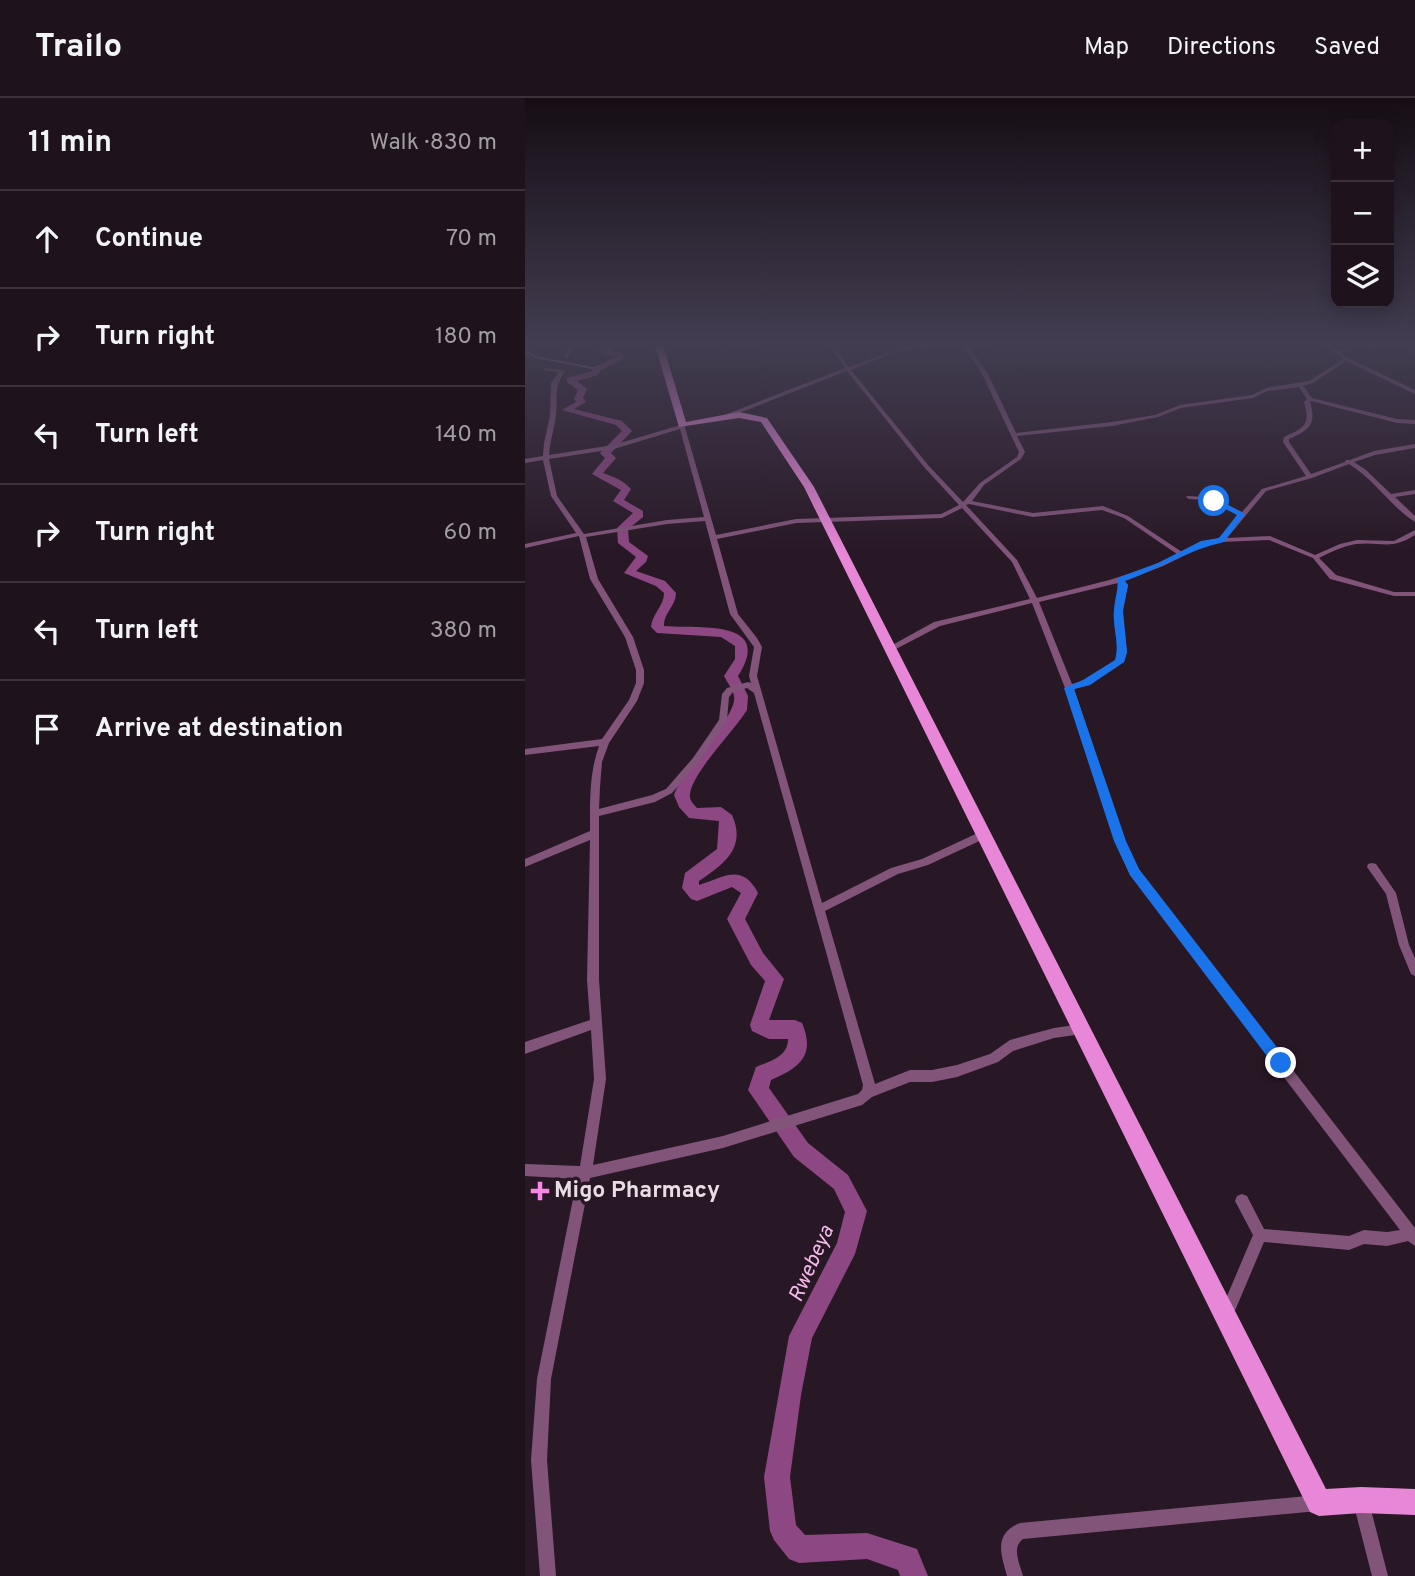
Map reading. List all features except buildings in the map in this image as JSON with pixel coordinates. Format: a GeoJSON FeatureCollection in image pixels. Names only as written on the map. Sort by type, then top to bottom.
{"type":"FeatureCollection","features":[{"type":"Feature","properties":{"kind":"main road"},"geometry":{"type":"LineString","coordinates":[[679,414],[682,426],[729,415],[755,416],[764,420],[828,520],[1319,1503],[1361,1500],[1415,1502]]}},
{"type":"Feature","properties":{"kind":"street"},"geometry":{"type":"LineString","coordinates":[[548,1576],[539,1460],[544,1379],[585,1173],[600,1079],[593,980],[593,834],[598,762],[605,742],[633,701],[640,683],[640,670],[629,637],[594,579],[581,535],[554,496],[546,458],[553,414]]}},
{"type":"Feature","properties":{"kind":"street"},"geometry":{"type":"LineString","coordinates":[[884,414],[926,466],[966,503],[1015,561],[1035,600],[1069,688],[1120,841],[1134,872],[1413,1236]]}},
{"type":"Feature","properties":{"kind":"street"},"geometry":{"type":"LineString","coordinates":[[714,537],[796,521],[942,516],[966,503],[982,484],[1021,455],[1005,414]]}},
{"type":"Feature","properties":{"kind":"street"},"geometry":{"type":"LineString","coordinates":[[1015,435],[1112,424],[1161,414]]}},
{"type":"Feature","properties":{"kind":"street"},"geometry":{"type":"LineString","coordinates":[[1310,477],[1286,438],[1310,424],[1311,414]]}},
{"type":"Feature","properties":{"kind":"street"},"geometry":{"type":"LineString","coordinates":[[1369,414],[1397,421],[1415,422]]}},
{"type":"Feature","properties":{"kind":"street"},"geometry":{"type":"LineString","coordinates":[[525,461],[614,447],[682,426],[734,614],[740,626],[757,643],[754,676],[869,1085],[868,1093]]}},
{"type":"Feature","properties":{"kind":"street"},"geometry":{"type":"LineString","coordinates":[[1221,540],[1264,490],[1310,477],[1374,453],[1414,448]]}},
{"type":"Feature","properties":{"kind":"street"},"geometry":{"type":"LineString","coordinates":[[1348,461],[1364,471],[1415,520]]}},
{"type":"Feature","properties":{"kind":"street"},"geometry":{"type":"LineString","coordinates":[[1389,496],[1415,492]]}},
{"type":"Feature","properties":{"kind":"street"},"geometry":{"type":"LineString","coordinates":[[1189,497],[1209,498],[1241,514]]}},
{"type":"Feature","properties":{"kind":"street"},"geometry":{"type":"LineString","coordinates":[[966,503],[1033,515],[1103,508],[1126,517],[1181,554]]}},
{"type":"Feature","properties":{"kind":"street"},"geometry":{"type":"LineString","coordinates":[[525,546],[667,522],[708,519]]}},
{"type":"Feature","properties":{"kind":"street"},"geometry":{"type":"LineString","coordinates":[[1315,557],[1345,544],[1369,541],[1396,544],[1415,532]]}},
{"type":"Feature","properties":{"kind":"street"},"geometry":{"type":"LineString","coordinates":[[891,648],[937,624],[1120,580],[1204,543],[1221,540],[1270,538],[1315,557],[1333,578],[1394,594],[1415,594]]}},
{"type":"Feature","properties":{"kind":"street"},"geometry":{"type":"LineString","coordinates":[[1069,688],[1086,682],[1120,662],[1123,652],[1118,611],[1124,585],[1120,580]]}},
{"type":"Feature","properties":{"kind":"street"},"geometry":{"type":"LineString","coordinates":[[594,814],[655,798],[669,791],[696,760],[723,720],[725,696],[730,690],[748,685],[758,692]]}},
{"type":"Feature","properties":{"kind":"street"},"geometry":{"type":"LineString","coordinates":[[525,752],[605,742]]}},
{"type":"Feature","properties":{"kind":"street"},"geometry":{"type":"LineString","coordinates":[[525,863],[593,834]]}},
{"type":"Feature","properties":{"kind":"street"},"geometry":{"type":"LineString","coordinates":[[820,909],[895,871],[925,862],[985,834]]}},
{"type":"Feature","properties":{"kind":"street"},"geometry":{"type":"LineString","coordinates":[[1372,867],[1391,893],[1404,945],[1415,971]]}},
{"type":"Feature","properties":{"kind":"street"},"geometry":{"type":"LineString","coordinates":[[525,1048],[596,1023]]}},
{"type":"Feature","properties":{"kind":"street"},"geometry":{"type":"LineString","coordinates":[[525,1170],[585,1173],[723,1142],[862,1099],[868,1093],[910,1076],[932,1076],[957,1071],[993,1058],[1010,1046],[1054,1033],[1082,1029]]}},
{"type":"Feature","properties":{"kind":"street"},"geometry":{"type":"LineString","coordinates":[[1241,1201],[1260,1235]]}},
{"type":"Feature","properties":{"kind":"street"},"geometry":{"type":"LineString","coordinates":[[1260,1235],[1349,1243],[1364,1237],[1387,1239],[1413,1236]]}},
{"type":"Feature","properties":{"kind":"street"},"geometry":{"type":"LineString","coordinates":[[1226,1315],[1260,1235]]}},
{"type":"Feature","properties":{"kind":"street"},"geometry":{"type":"LineString","coordinates":[[1361,1500],[1380,1576]]}},
{"type":"Feature","properties":{"kind":"street"},"geometry":{"type":"LineString","coordinates":[[1016,1576],[1008,1549],[1011,1538],[1020,1531],[1319,1503]]}},
{"type":"Feature","properties":{"kind":"waterway","name":"Rwebeya"},"geometry":{"type":"LineString","coordinates":[[582,414],[619,423],[627,431],[605,453],[611,458],[597,474],[618,482],[626,489],[618,501],[638,511],[639,515],[622,528],[624,543],[642,556],[642,560],[630,573],[653,580],[670,593],[670,599],[657,627],[670,631],[724,633],[735,638],[741,645],[742,657],[731,676],[741,696],[740,710],[690,776],[682,795],[684,803],[694,814],[721,813],[727,819],[727,842],[722,856],[691,878],[690,888],[697,894],[725,882],[739,881],[750,893],[736,919],[757,959],[775,979],[759,1025],[769,1030],[795,1029],[798,1039],[798,1047],[792,1059],[763,1074],[758,1090],[801,1150],[841,1182],[856,1211],[847,1246],[801,1336],[777,1477],[783,1531],[799,1549],[867,1546],[907,1559],[914,1576]]}},
{"type":"Feature","properties":{"kind":"place","name":"Migo Pharmacy"},"geometry":{"type":"Point","coordinates":[540,1191]}},
{"type":"Feature","properties":{"kind":"route"},"geometry":{"type":"LineString","coordinates":[[1214,501],[1241,514],[1233,526],[1221,540],[1193,547],[1161,565],[1120,580],[1124,585],[1118,611],[1123,652],[1120,662],[1086,682],[1069,688],[1120,841],[1134,872],[1281,1063]]}}]}
